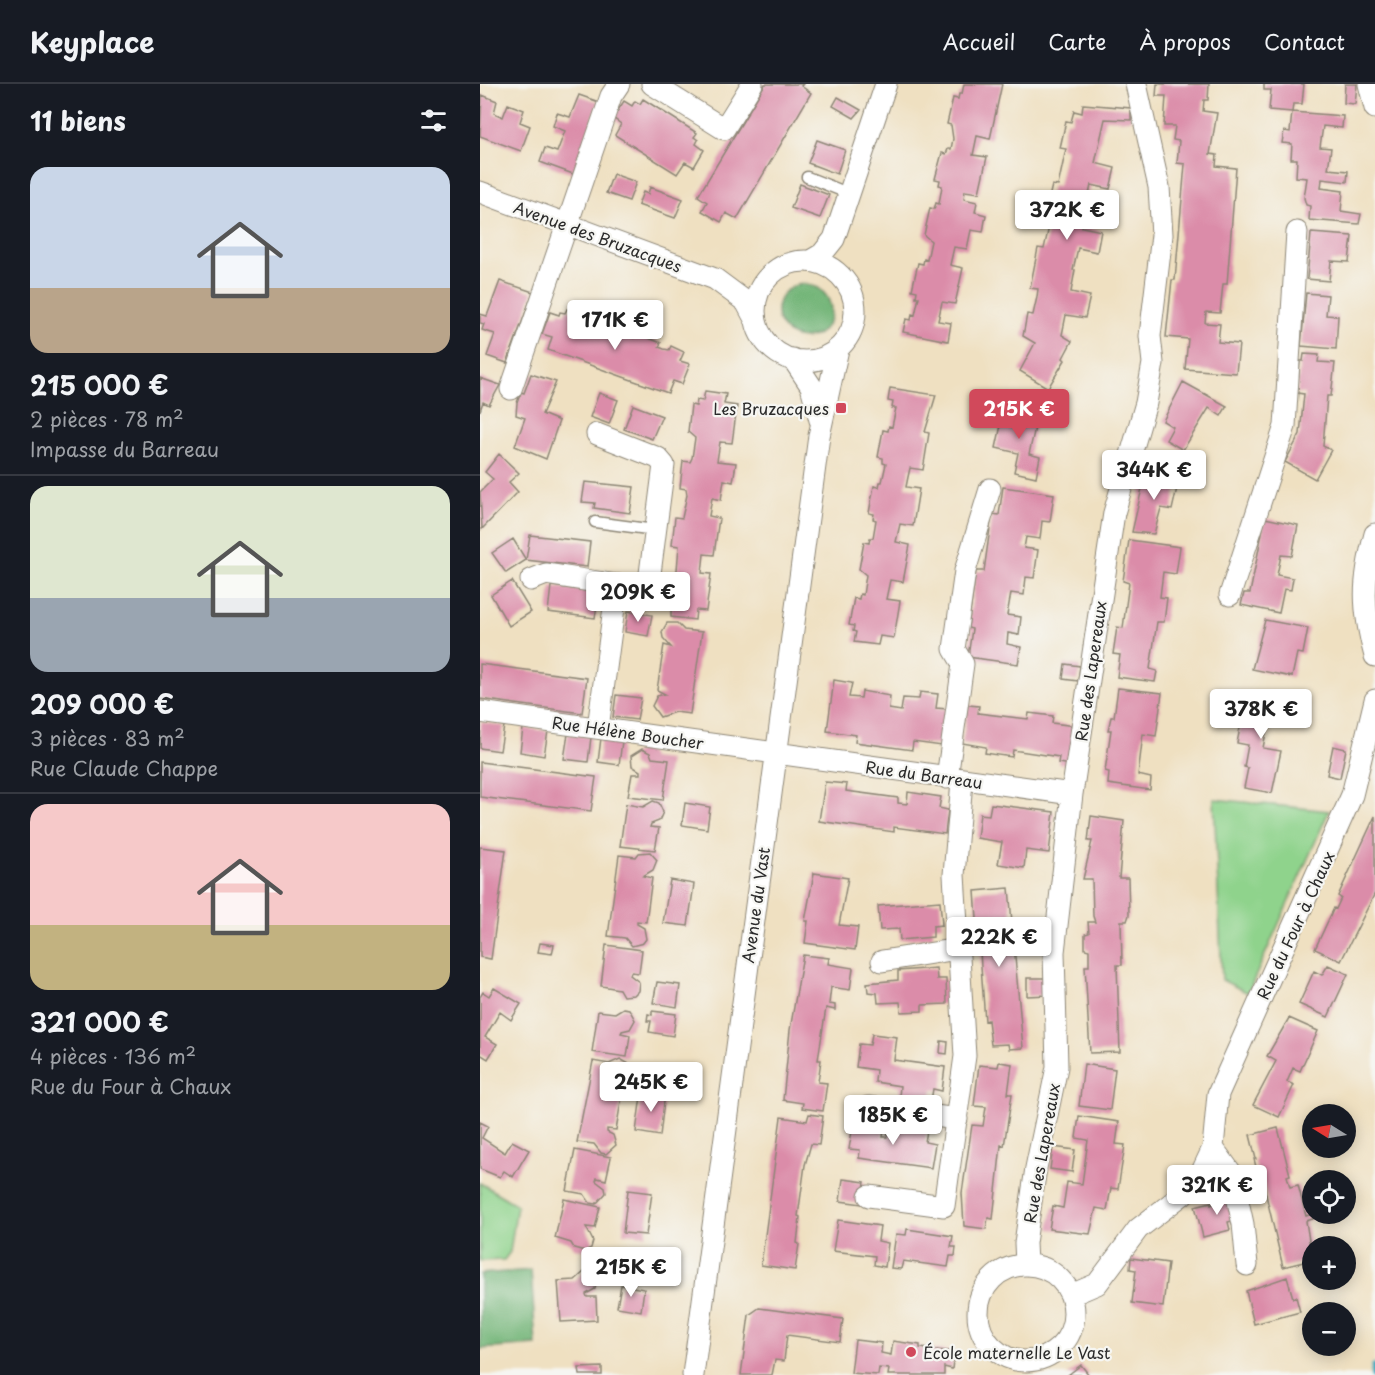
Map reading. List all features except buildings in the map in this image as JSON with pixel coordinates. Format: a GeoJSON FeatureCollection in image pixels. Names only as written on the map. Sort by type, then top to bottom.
{"type":"FeatureCollection","features":[{"type":"Feature","properties":{"kind":"street"},"geometry":{"type":"LineString","coordinates":[[511,389],[611,96],[619,84]]}},
{"type":"Feature","properties":{"kind":"street"},"geometry":{"type":"LineString","coordinates":[[652,84],[724,129],[752,84]]}},
{"type":"Feature","properties":{"kind":"street"},"geometry":{"type":"LineString","coordinates":[[832,268],[834,239],[886,84]]}},
{"type":"Feature","properties":{"kind":"street","name":"Rue des Lapereaux"},"geometry":{"type":"LineString","coordinates":[[1026,1264],[1025,1243],[1036,1168],[1057,1067],[1054,952],[1072,794],[1114,513],[1146,403],[1153,363],[1150,336],[1162,235],[1160,187],[1136,84]]}},
{"type":"Feature","properties":{"kind":"street"},"geometry":{"type":"LineString","coordinates":[[1369,84],[1375,108]]}},
{"type":"Feature","properties":{"kind":"street","name":"Avenue des Bruzacques"},"geometry":{"type":"LineString","coordinates":[[480,192],[715,279],[746,302],[756,321]]}},
{"type":"Feature","properties":{"kind":"street"},"geometry":{"type":"LineString","coordinates":[[1230,595],[1285,426],[1297,232]]}},
{"type":"Feature","properties":{"kind":"street"},"geometry":{"type":"LineString","coordinates":[[810,261],[832,268],[848,285],[855,307],[852,330],[838,348],[818,360],[793,359],[779,353],[767,342],[756,321],[757,298],[771,274],[787,265],[810,261],[822,254],[834,239]]}},
{"type":"Feature","properties":{"kind":"street","name":"Avenue des Bruzacques"},"geometry":{"type":"LineString","coordinates":[[715,279],[746,280],[771,274]]}},
{"type":"Feature","properties":{"kind":"street","name":"Avenue du Vast"},"geometry":{"type":"LineString","coordinates":[[819,436],[838,348]]}},
{"type":"Feature","properties":{"kind":"street","name":"Avenue du Vast"},"geometry":{"type":"LineString","coordinates":[[693,1375],[819,436],[820,418],[815,395],[807,377],[793,359]]}},
{"type":"Feature","properties":{"kind":"street"},"geometry":{"type":"LineString","coordinates":[[531,580],[546,574],[648,589],[664,465],[658,458],[597,434]]}},
{"type":"Feature","properties":{"kind":"street"},"geometry":{"type":"LineString","coordinates":[[869,1196],[944,1206],[965,1056],[954,875],[955,780],[963,664],[954,649],[965,571],[990,489]]}},
{"type":"Feature","properties":{"kind":"street"},"geometry":{"type":"LineString","coordinates":[[1375,534],[1367,565],[1363,601],[1375,656]]}},
{"type":"Feature","properties":{"kind":"street"},"geometry":{"type":"LineString","coordinates":[[598,728],[617,585]]}},
{"type":"Feature","properties":{"kind":"street","name":"Rue du Four à Chaux"},"geometry":{"type":"LineString","coordinates":[[1071,1295],[1097,1284],[1138,1229],[1182,1195],[1199,1178],[1213,1148],[1218,1094],[1352,795],[1375,700]]}},
{"type":"Feature","properties":{"kind":"street","name":"Rue Hélène Boucher"},"geometry":{"type":"LineString","coordinates":[[480,712],[777,753]]}},
{"type":"Feature","properties":{"kind":"street","name":"Rue du Barreau"},"geometry":{"type":"LineString","coordinates":[[777,753],[955,780],[1072,794]]}},
{"type":"Feature","properties":{"kind":"street"},"geometry":{"type":"LineString","coordinates":[[882,961],[958,949]]}},
{"type":"Feature","properties":{"kind":"street"},"geometry":{"type":"LineString","coordinates":[[868,1107],[957,1119]]}},
{"type":"Feature","properties":{"kind":"street"},"geometry":{"type":"LineString","coordinates":[[1213,1148],[1232,1174],[1243,1224],[1246,1265]]}},
{"type":"Feature","properties":{"kind":"street"},"geometry":{"type":"LineString","coordinates":[[1026,1264],[1058,1276],[1071,1295],[1074,1315],[1072,1328],[1058,1349],[1042,1359],[1018,1360],[1005,1357],[991,1347],[980,1330],[977,1314],[980,1297],[988,1282],[1005,1268],[1026,1264]]}},
{"type":"Feature","properties":{"kind":"lane"},"geometry":{"type":"LineString","coordinates":[[807,177],[850,194]]}},
{"type":"Feature","properties":{"kind":"lane"},"geometry":{"type":"LineString","coordinates":[[596,522],[655,530]]}},
{"type":"Feature","properties":{"kind":"green space"},"geometry":{"type":"Polygon","coordinates":[[[799,284],[809,284],[819,288],[827,296],[831,311],[827,326],[819,334],[809,338],[799,338],[789,334],[781,326],[777,316],[777,306],[781,296],[789,288],[799,284]]]}},
{"type":"Feature","properties":{"kind":"green space"},"geometry":{"type":"Polygon","coordinates":[[[1214,799],[1329,811],[1248,993],[1222,980],[1214,799]]]}},
{"type":"Feature","properties":{"kind":"green space"},"geometry":{"type":"Polygon","coordinates":[[[480,1183],[517,1205],[510,1252],[504,1260],[480,1261],[480,1183]]]}},
{"type":"Feature","properties":{"kind":"green space"},"geometry":{"type":"Polygon","coordinates":[[[531,1270],[536,1345],[480,1349],[480,1274],[531,1270]]]}},
{"type":"Feature","properties":{"kind":"waterway"},"geometry":{"type":"LineString","coordinates":[[1374,1375],[1375,1367]]}},
{"type":"Feature","properties":{"kind":"place","name":"Les Bruzacques"},"geometry":{"type":"Point","coordinates":[841,408]}},
{"type":"Feature","properties":{"kind":"place","name":"École maternelle Le Vast"},"geometry":{"type":"Point","coordinates":[911,1352]}}]}
